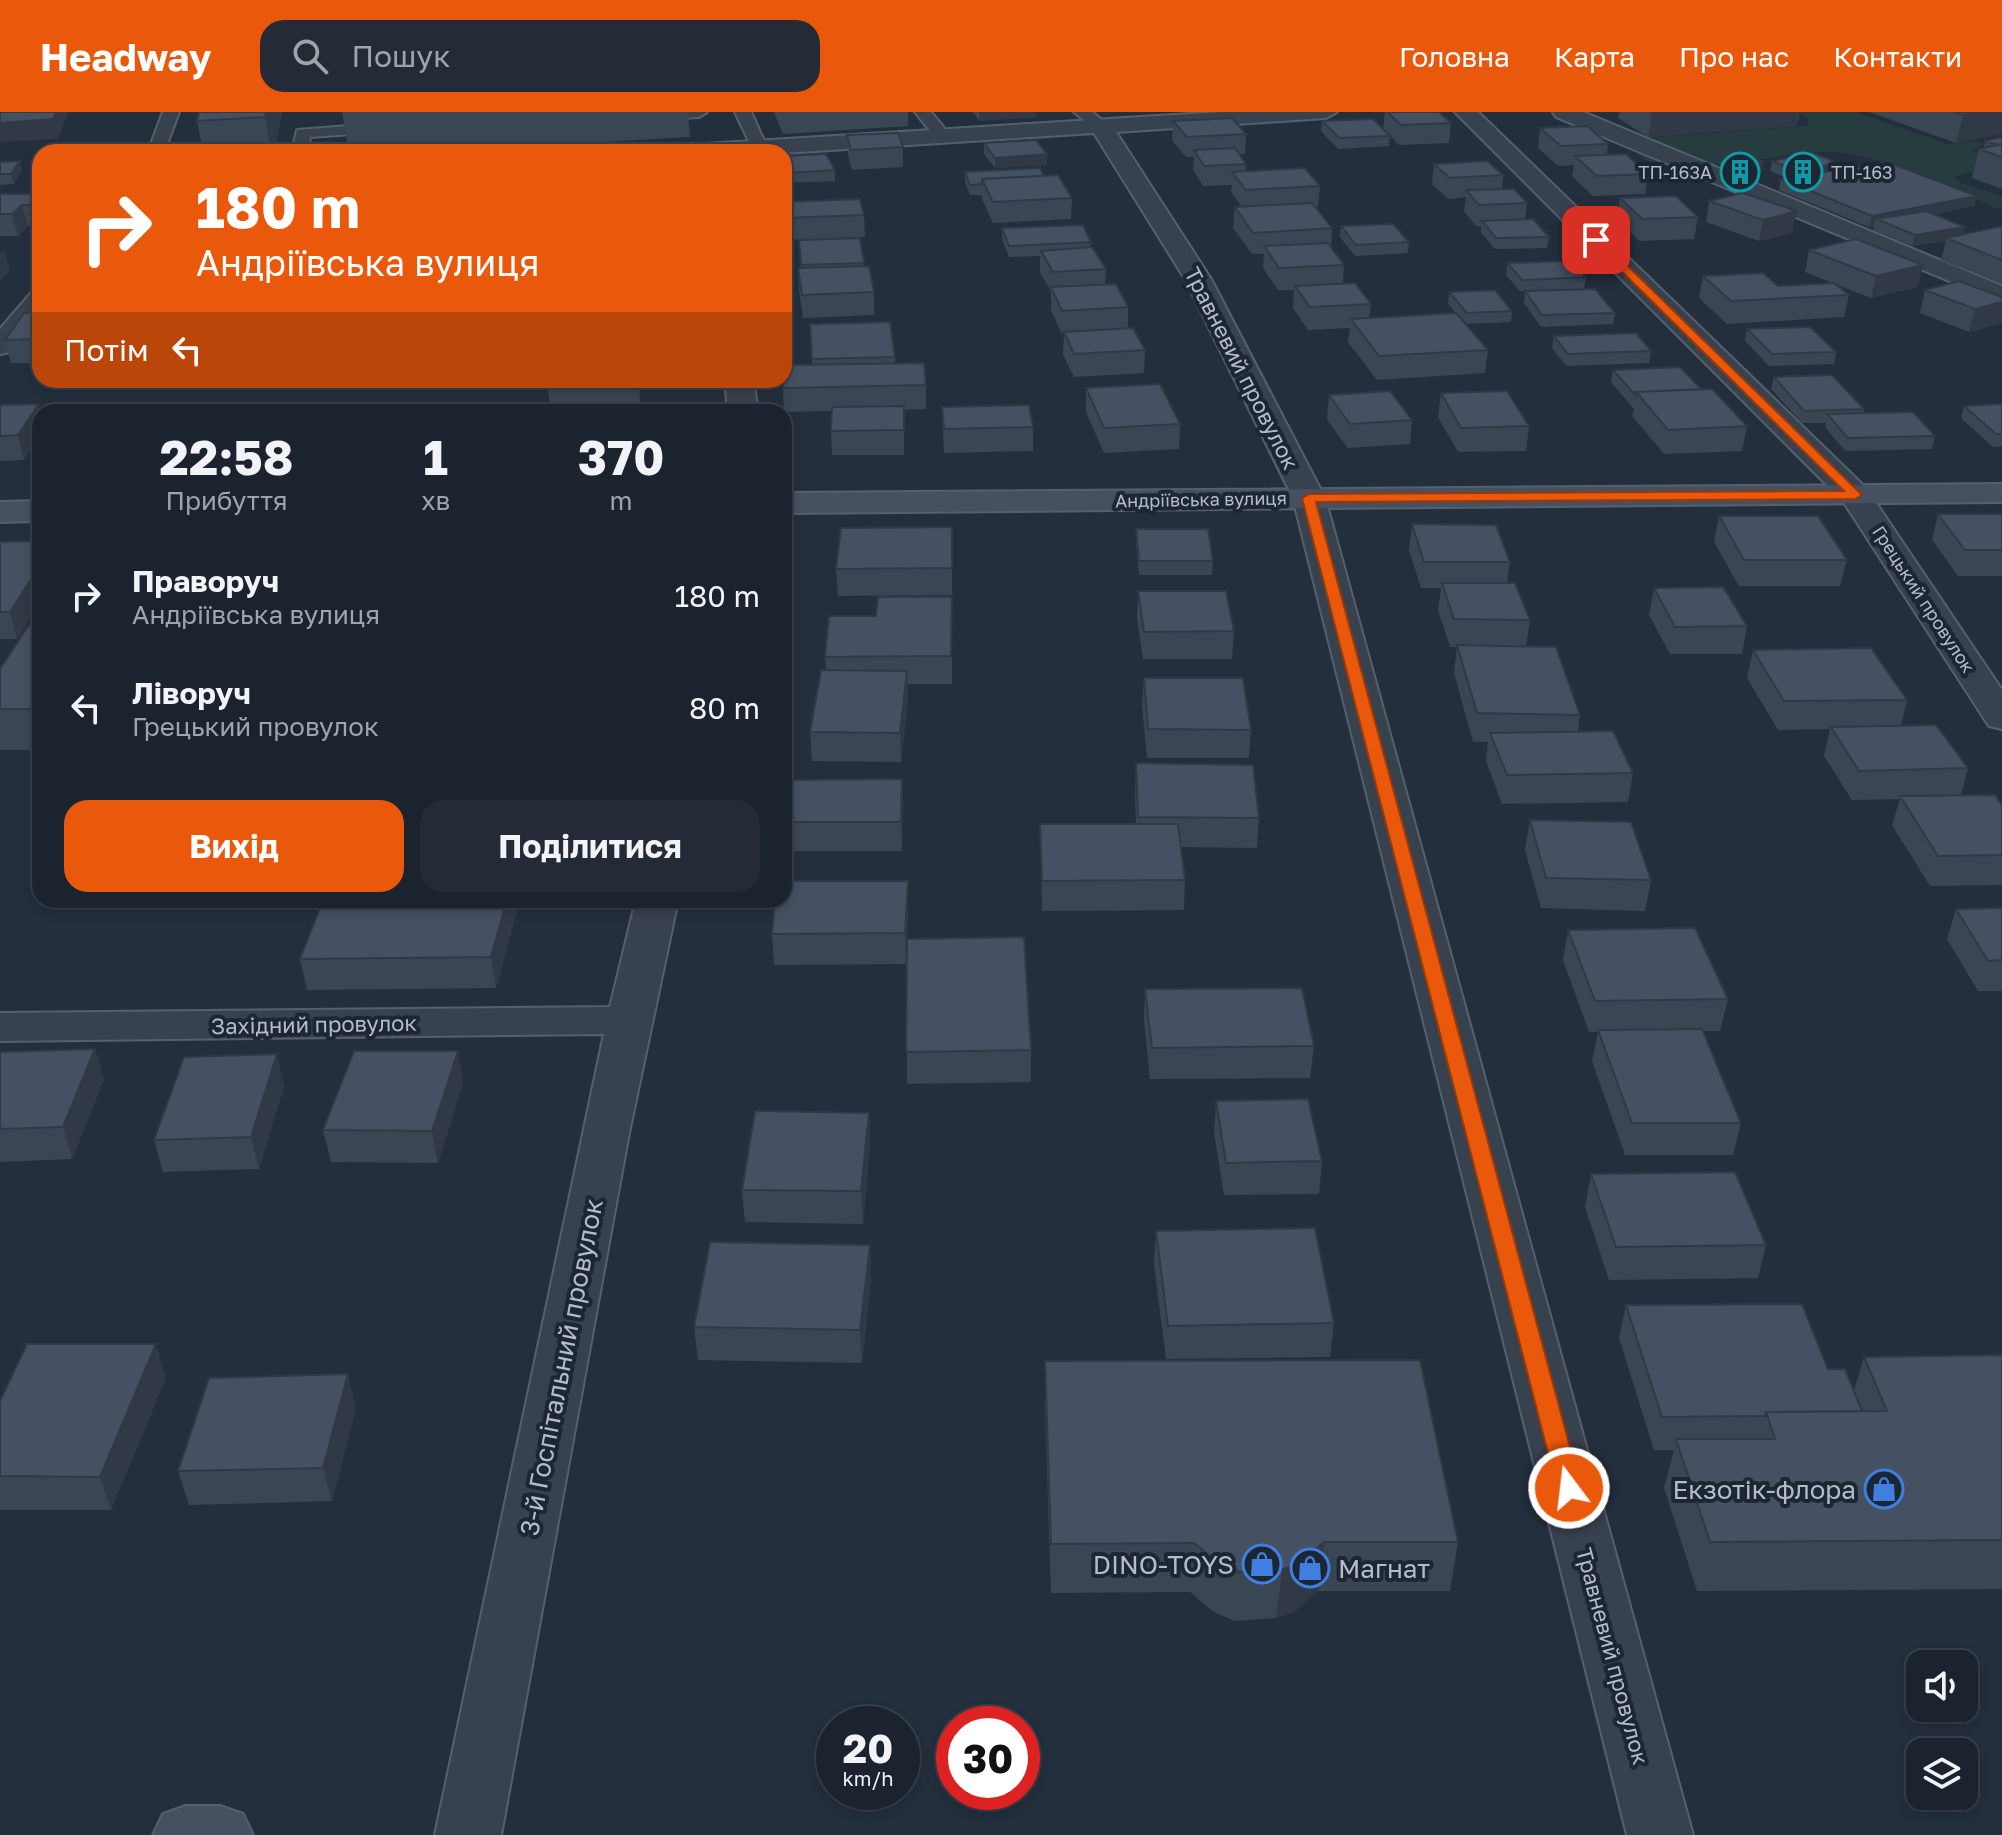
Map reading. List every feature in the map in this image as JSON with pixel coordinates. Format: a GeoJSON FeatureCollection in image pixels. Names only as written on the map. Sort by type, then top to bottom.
{"type":"FeatureCollection","features":[{"type":"Feature","properties":{"kind":"street"},"geometry":{"type":"LineString","coordinates":[[792,145],[1091,119],[1326,112]]}},
{"type":"Feature","properties":{"kind":"street","name":"Грецький провулок"},"geometry":{"type":"LineString","coordinates":[[1466,112],[1855,495],[2002,718]]}},
{"type":"Feature","properties":{"kind":"street"},"geometry":{"type":"LineString","coordinates":[[1564,112],[2002,295]]}},
{"type":"Feature","properties":{"kind":"street","name":"Травневий провулок"},"geometry":{"type":"LineString","coordinates":[[1091,119],[1198,279],[1309,498],[1660,1835]]}},
{"type":"Feature","properties":{"kind":"street"},"geometry":{"type":"LineString","coordinates":[[0,346],[32,311]]}},
{"type":"Feature","properties":{"kind":"street","name":"Андріївська вулиця"},"geometry":{"type":"LineString","coordinates":[[792,503],[2002,493]]}},
{"type":"Feature","properties":{"kind":"street"},"geometry":{"type":"LineString","coordinates":[[0,512],[32,511]]}},
{"type":"Feature","properties":{"kind":"street","name":"3-й Госпітальний провулок"},"geometry":{"type":"LineString","coordinates":[[468,1835],[499,1694],[627,1020],[655,908]]}},
{"type":"Feature","properties":{"kind":"street","name":"Західний провулок"},"geometry":{"type":"LineString","coordinates":[[0,1027],[627,1020]]}},
{"type":"Feature","properties":{"kind":"street"},"geometry":{"type":"LineString","coordinates":[[186,1835],[220,1835]]}},
{"type":"Feature","properties":{"kind":"lane"},"geometry":{"type":"LineString","coordinates":[[159,144],[171,112]]}},
{"type":"Feature","properties":{"kind":"lane"},"geometry":{"type":"LineString","coordinates":[[301,144],[308,112]]}},
{"type":"Feature","properties":{"kind":"lane"},"geometry":{"type":"LineString","coordinates":[[623,116],[699,112]]}},
{"type":"Feature","properties":{"kind":"lane"},"geometry":{"type":"LineString","coordinates":[[743,112],[758,144]]}},
{"type":"Feature","properties":{"kind":"lane"},"geometry":{"type":"LineString","coordinates":[[923,112],[941,134]]}},
{"type":"Feature","properties":{"kind":"lane"},"geometry":{"type":"LineString","coordinates":[[303,133],[409,127]]}},
{"type":"Feature","properties":{"kind":"green space"},"geometry":{"type":"Polygon","coordinates":[[[1798,112],[1856,112],[1946,144],[1978,141],[1984,145],[1972,150],[2002,162],[1954,177],[1957,181],[2002,197],[2002,210],[1916,174],[1850,154],[1812,153],[1725,164],[1664,165],[1642,158],[1632,145],[1659,137],[1808,126],[1808,119],[1798,112]]]}},
{"type":"Feature","properties":{"kind":"building"},"geometry":{"type":"Polygon","coordinates":[[[0,112],[56,112],[53,119],[0,123],[0,112]]]}},
{"type":"Feature","properties":{"kind":"building"},"geometry":{"type":"Polygon","coordinates":[[[199,112],[266,112],[265,117],[197,121],[199,112]]]}},
{"type":"Feature","properties":{"kind":"building"},"geometry":{"type":"Polygon","coordinates":[[[1387,112],[1439,112],[1451,123],[1401,125],[1387,112]]]}},
{"type":"Feature","properties":{"kind":"building"},"geometry":{"type":"Polygon","coordinates":[[[1232,118],[1246,134],[1187,137],[1173,121],[1232,118]]]}},
{"type":"Feature","properties":{"kind":"building"},"geometry":{"type":"Polygon","coordinates":[[[1373,119],[1390,136],[1339,138],[1322,121],[1373,119]]]}},
{"type":"Feature","properties":{"kind":"building"},"geometry":{"type":"Polygon","coordinates":[[[1587,126],[1608,144],[1561,146],[1540,128],[1587,126]]]}},
{"type":"Feature","properties":{"kind":"building"},"geometry":{"type":"Polygon","coordinates":[[[898,133],[903,147],[851,150],[847,135],[898,133]]]}},
{"type":"Feature","properties":{"kind":"building"},"geometry":{"type":"Polygon","coordinates":[[[2002,137],[2002,144],[1998,145],[1985,141],[2002,137]]]}},
{"type":"Feature","properties":{"kind":"building"},"geometry":{"type":"Polygon","coordinates":[[[1036,140],[1047,154],[995,158],[984,143],[1036,140]]]}},
{"type":"Feature","properties":{"kind":"building"},"geometry":{"type":"Polygon","coordinates":[[[2002,144],[2002,157],[1979,149],[2002,144]]]}},
{"type":"Feature","properties":{"kind":"building"},"geometry":{"type":"Polygon","coordinates":[[[1235,148],[1246,164],[1204,166],[1194,150],[1235,148]]]}},
{"type":"Feature","properties":{"kind":"building"},"geometry":{"type":"Polygon","coordinates":[[[1813,153],[1838,163],[1797,171],[1772,161],[1813,153]]]}},
{"type":"Feature","properties":{"kind":"building"},"geometry":{"type":"Polygon","coordinates":[[[826,154],[835,170],[792,173],[792,156],[826,154]]]}},
{"type":"Feature","properties":{"kind":"building"},"geometry":{"type":"Polygon","coordinates":[[[1626,154],[1648,174],[1597,176],[1575,156],[1626,154]]]}},
{"type":"Feature","properties":{"kind":"building"},"geometry":{"type":"Polygon","coordinates":[[[1742,155],[1763,162],[1743,168],[1721,160],[1742,155]]]}},
{"type":"Feature","properties":{"kind":"building"},"geometry":{"type":"Polygon","coordinates":[[[20,161],[11,174],[0,174],[0,162],[20,161]]]}},
{"type":"Feature","properties":{"kind":"building"},"geometry":{"type":"Polygon","coordinates":[[[1487,161],[1503,175],[1450,178],[1434,164],[1487,161]]]}},
{"type":"Feature","properties":{"kind":"building"},"geometry":{"type":"Polygon","coordinates":[[[1887,162],[1977,196],[1872,216],[1781,179],[1887,162]]]}},
{"type":"Feature","properties":{"kind":"building"},"geometry":{"type":"Polygon","coordinates":[[[1040,168],[1044,176],[982,179],[982,184],[970,185],[965,172],[1040,168]]]}},
{"type":"Feature","properties":{"kind":"building"},"geometry":{"type":"Polygon","coordinates":[[[1305,168],[1320,186],[1246,190],[1232,172],[1305,168]]]}},
{"type":"Feature","properties":{"kind":"building"},"geometry":{"type":"Polygon","coordinates":[[[1058,175],[1072,198],[993,202],[982,179],[1058,175]]]}},
{"type":"Feature","properties":{"kind":"building"},"geometry":{"type":"Polygon","coordinates":[[[1514,189],[1527,203],[1479,205],[1466,190],[1514,189]]]}},
{"type":"Feature","properties":{"kind":"building"},"geometry":{"type":"Polygon","coordinates":[[[1743,193],[1797,211],[1763,220],[1709,201],[1743,193]]]}},
{"type":"Feature","properties":{"kind":"building"},"geometry":{"type":"Polygon","coordinates":[[[0,194],[32,194],[32,205],[22,205],[12,214],[0,214],[0,194]]]}},
{"type":"Feature","properties":{"kind":"building"},"geometry":{"type":"Polygon","coordinates":[[[1676,196],[1698,217],[1642,219],[1620,198],[1676,196]]]}},
{"type":"Feature","properties":{"kind":"building"},"geometry":{"type":"Polygon","coordinates":[[[860,199],[864,215],[792,218],[792,202],[860,199]]]}},
{"type":"Feature","properties":{"kind":"building"},"geometry":{"type":"Polygon","coordinates":[[[1312,203],[1332,228],[1253,233],[1235,207],[1312,203]]]}},
{"type":"Feature","properties":{"kind":"building"},"geometry":{"type":"Polygon","coordinates":[[[1926,211],[1965,227],[1915,235],[1876,219],[1926,211]]]}},
{"type":"Feature","properties":{"kind":"building"},"geometry":{"type":"Polygon","coordinates":[[[1533,219],[1549,237],[1496,238],[1482,221],[1533,219]]]}},
{"type":"Feature","properties":{"kind":"building"},"geometry":{"type":"Polygon","coordinates":[[[1393,224],[1409,242],[1356,245],[1341,226],[1393,224]]]}},
{"type":"Feature","properties":{"kind":"building"},"geometry":{"type":"Polygon","coordinates":[[[1083,225],[1091,242],[1009,246],[1002,228],[1083,225]]]}},
{"type":"Feature","properties":{"kind":"building"},"geometry":{"type":"Polygon","coordinates":[[[2002,226],[2002,260],[1946,238],[2002,226]]]}},
{"type":"Feature","properties":{"kind":"building"},"geometry":{"type":"Polygon","coordinates":[[[860,238],[864,263],[801,265],[799,240],[860,238]]]}},
{"type":"Feature","properties":{"kind":"building"},"geometry":{"type":"Polygon","coordinates":[[[1856,239],[1923,265],[1876,276],[1809,250],[1856,239]]]}},
{"type":"Feature","properties":{"kind":"building"},"geometry":{"type":"Polygon","coordinates":[[[1328,243],[1344,265],[1279,268],[1264,246],[1328,243]]]}},
{"type":"Feature","properties":{"kind":"building"},"geometry":{"type":"Polygon","coordinates":[[[1092,247],[1106,269],[1053,272],[1041,251],[1092,247]]]}},
{"type":"Feature","properties":{"kind":"building"},"geometry":{"type":"Polygon","coordinates":[[[1571,261],[1586,277],[1522,280],[1507,263],[1571,261]]]}},
{"type":"Feature","properties":{"kind":"building"},"geometry":{"type":"Polygon","coordinates":[[[869,266],[874,292],[802,295],[798,268],[869,266]]]}},
{"type":"Feature","properties":{"kind":"building"},"geometry":{"type":"Polygon","coordinates":[[[1763,273],[1778,286],[1834,283],[1849,295],[1731,301],[1703,276],[1763,273]]]}},
{"type":"Feature","properties":{"kind":"building"},"geometry":{"type":"Polygon","coordinates":[[[1959,281],[2002,297],[2002,302],[1975,309],[1925,290],[1959,281]]]}},
{"type":"Feature","properties":{"kind":"building"},"geometry":{"type":"Polygon","coordinates":[[[1355,283],[1371,304],[1310,307],[1295,286],[1355,283]]]}},
{"type":"Feature","properties":{"kind":"building"},"geometry":{"type":"Polygon","coordinates":[[[1116,284],[1128,307],[1062,311],[1051,287],[1116,284]]]}},
{"type":"Feature","properties":{"kind":"building"},"geometry":{"type":"Polygon","coordinates":[[[1595,289],[1615,313],[1542,315],[1525,291],[1595,289]]]}},
{"type":"Feature","properties":{"kind":"building"},"geometry":{"type":"Polygon","coordinates":[[[1495,290],[1512,311],[1467,313],[1449,292],[1495,290]]]}},
{"type":"Feature","properties":{"kind":"building"},"geometry":{"type":"Polygon","coordinates":[[[32,312],[32,339],[5,340],[24,313],[32,312]]]}},
{"type":"Feature","properties":{"kind":"building"},"geometry":{"type":"Polygon","coordinates":[[[1456,313],[1488,350],[1379,356],[1351,319],[1456,313]]]}},
{"type":"Feature","properties":{"kind":"building"},"geometry":{"type":"Polygon","coordinates":[[[890,322],[895,357],[812,359],[810,324],[890,322]]]}},
{"type":"Feature","properties":{"kind":"building"},"geometry":{"type":"Polygon","coordinates":[[[1810,327],[1836,352],[1772,354],[1747,329],[1810,327]]]}},
{"type":"Feature","properties":{"kind":"building"},"geometry":{"type":"Polygon","coordinates":[[[1133,328],[1145,350],[1074,354],[1064,332],[1133,328]]]}},
{"type":"Feature","properties":{"kind":"building"},"geometry":{"type":"Polygon","coordinates":[[[1636,333],[1651,351],[1568,354],[1554,336],[1636,333]]]}},
{"type":"Feature","properties":{"kind":"building"},"geometry":{"type":"Polygon","coordinates":[[[924,363],[926,385],[792,388],[792,365],[924,363]]]}},
{"type":"Feature","properties":{"kind":"building"},"geometry":{"type":"Polygon","coordinates":[[[1680,367],[1701,389],[1636,392],[1636,396],[1613,370],[1680,367]]]}},
{"type":"Feature","properties":{"kind":"building"},"geometry":{"type":"Polygon","coordinates":[[[1832,375],[1864,409],[1804,411],[1774,377],[1832,375]]]}},
{"type":"Feature","properties":{"kind":"building"},"geometry":{"type":"Polygon","coordinates":[[[1160,384],[1180,424],[1104,428],[1086,388],[1160,384]]]}},
{"type":"Feature","properties":{"kind":"building"},"geometry":{"type":"Polygon","coordinates":[[[1712,389],[1747,426],[1668,430],[1636,392],[1712,389]]]}},
{"type":"Feature","properties":{"kind":"building"},"geometry":{"type":"Polygon","coordinates":[[[1390,391],[1412,420],[1350,424],[1329,395],[1390,391]]]}},
{"type":"Feature","properties":{"kind":"building"},"geometry":{"type":"Polygon","coordinates":[[[1507,391],[1529,426],[1461,428],[1441,393],[1507,391]]]}},
{"type":"Feature","properties":{"kind":"building"},"geometry":{"type":"Polygon","coordinates":[[[32,404],[32,414],[18,435],[0,436],[0,405],[32,404]]]}},
{"type":"Feature","properties":{"kind":"building"},"geometry":{"type":"Polygon","coordinates":[[[2002,404],[2002,434],[1996,434],[1964,406],[2002,404]]]}},
{"type":"Feature","properties":{"kind":"building"},"geometry":{"type":"Polygon","coordinates":[[[1029,405],[1033,427],[944,429],[942,407],[1029,405]]]}},
{"type":"Feature","properties":{"kind":"building"},"geometry":{"type":"Polygon","coordinates":[[[904,406],[904,430],[831,431],[832,407],[904,406]]]}},
{"type":"Feature","properties":{"kind":"building"},"geometry":{"type":"Polygon","coordinates":[[[1913,412],[1935,436],[1848,438],[1827,414],[1913,412]]]}},
{"type":"Feature","properties":{"kind":"building"},"geometry":{"type":"Polygon","coordinates":[[[1938,514],[2002,514],[2002,550],[1965,550],[1938,514]]]}},
{"type":"Feature","properties":{"kind":"building"},"geometry":{"type":"Polygon","coordinates":[[[1719,516],[1818,516],[1847,560],[1744,560],[1719,516]]]}},
{"type":"Feature","properties":{"kind":"building"},"geometry":{"type":"Polygon","coordinates":[[[1412,524],[1496,525],[1510,562],[1424,562],[1412,524]]]}},
{"type":"Feature","properties":{"kind":"building"},"geometry":{"type":"Polygon","coordinates":[[[952,527],[952,568],[836,569],[841,528],[952,527]]]}},
{"type":"Feature","properties":{"kind":"building"},"geometry":{"type":"Polygon","coordinates":[[[1136,529],[1208,529],[1213,561],[1139,561],[1136,529]]]}},
{"type":"Feature","properties":{"kind":"building"},"geometry":{"type":"Polygon","coordinates":[[[32,541],[32,578],[10,612],[0,612],[0,542],[32,541]]]}},
{"type":"Feature","properties":{"kind":"building"},"geometry":{"type":"Polygon","coordinates":[[[1442,583],[1515,583],[1530,620],[1454,619],[1442,583]]]}},
{"type":"Feature","properties":{"kind":"building"},"geometry":{"type":"Polygon","coordinates":[[[1723,587],[1747,626],[1675,627],[1654,588],[1723,587]]]}},
{"type":"Feature","properties":{"kind":"building"},"geometry":{"type":"Polygon","coordinates":[[[1138,591],[1226,591],[1234,631],[1144,632],[1138,591]]]}},
{"type":"Feature","properties":{"kind":"building"},"geometry":{"type":"Polygon","coordinates":[[[878,597],[952,597],[951,656],[825,657],[829,616],[876,616],[878,597]]]}},
{"type":"Feature","properties":{"kind":"building"},"geometry":{"type":"Polygon","coordinates":[[[32,620],[32,709],[0,709],[0,669],[32,620]]]}},
{"type":"Feature","properties":{"kind":"building"},"geometry":{"type":"Polygon","coordinates":[[[1457,645],[1556,647],[1580,715],[1477,713],[1457,645]]]}},
{"type":"Feature","properties":{"kind":"building"},"geometry":{"type":"Polygon","coordinates":[[[1871,648],[1907,700],[1784,701],[1753,650],[1871,648]]]}},
{"type":"Feature","properties":{"kind":"building"},"geometry":{"type":"Polygon","coordinates":[[[821,670],[907,671],[900,733],[810,732],[821,670]]]}},
{"type":"Feature","properties":{"kind":"building"},"geometry":{"type":"Polygon","coordinates":[[[1144,678],[1243,678],[1251,730],[1148,729],[1144,678]]]}},
{"type":"Feature","properties":{"kind":"building"},"geometry":{"type":"Polygon","coordinates":[[[1936,725],[1968,768],[1859,771],[1831,727],[1936,725]]]}},
{"type":"Feature","properties":{"kind":"building"},"geometry":{"type":"Polygon","coordinates":[[[1613,731],[1633,773],[1507,775],[1490,733],[1613,731]]]}},
{"type":"Feature","properties":{"kind":"building"},"geometry":{"type":"Polygon","coordinates":[[[1136,763],[1253,765],[1259,818],[1138,817],[1136,763]]]}},
{"type":"Feature","properties":{"kind":"building"},"geometry":{"type":"Polygon","coordinates":[[[902,779],[901,822],[792,822],[792,780],[902,779]]]}},
{"type":"Feature","properties":{"kind":"building"},"geometry":{"type":"Polygon","coordinates":[[[1995,795],[2002,805],[2002,855],[1938,856],[1900,796],[1995,795]]]}},
{"type":"Feature","properties":{"kind":"building"},"geometry":{"type":"Polygon","coordinates":[[[1530,820],[1631,822],[1651,880],[1546,878],[1530,820]]]}},
{"type":"Feature","properties":{"kind":"building"},"geometry":{"type":"Polygon","coordinates":[[[1040,824],[1178,824],[1185,880],[1042,881],[1040,824]]]}},
{"type":"Feature","properties":{"kind":"building"},"geometry":{"type":"Polygon","coordinates":[[[792,881],[908,881],[905,933],[772,934],[774,908],[792,908],[792,881]]]}},
{"type":"Feature","properties":{"kind":"building"},"geometry":{"type":"Polygon","coordinates":[[[320,908],[505,908],[491,957],[300,959],[320,908]]]}},
{"type":"Feature","properties":{"kind":"building"},"geometry":{"type":"Polygon","coordinates":[[[2002,908],[2002,960],[1988,961],[1956,909],[2002,908]]]}},
{"type":"Feature","properties":{"kind":"building"},"geometry":{"type":"Polygon","coordinates":[[[1695,928],[1728,999],[1595,1001],[1568,930],[1695,928]]]}},
{"type":"Feature","properties":{"kind":"building"},"geometry":{"type":"Polygon","coordinates":[[[1024,937],[1031,1050],[906,1052],[907,939],[1024,937]]]}},
{"type":"Feature","properties":{"kind":"building"},"geometry":{"type":"Polygon","coordinates":[[[1302,988],[1314,1046],[1152,1048],[1145,989],[1302,988]]]}},
{"type":"Feature","properties":{"kind":"building"},"geometry":{"type":"Polygon","coordinates":[[[1702,1029],[1741,1123],[1632,1123],[1598,1030],[1702,1029]]]}},
{"type":"Feature","properties":{"kind":"building"},"geometry":{"type":"Polygon","coordinates":[[[95,1049],[63,1127],[0,1129],[0,1052],[95,1049]]]}},
{"type":"Feature","properties":{"kind":"building"},"geometry":{"type":"Polygon","coordinates":[[[354,1051],[458,1051],[432,1131],[323,1130],[354,1051]]]}},
{"type":"Feature","properties":{"kind":"building"},"geometry":{"type":"Polygon","coordinates":[[[277,1054],[251,1137],[154,1140],[184,1057],[277,1054]]]}},
{"type":"Feature","properties":{"kind":"building"},"geometry":{"type":"Polygon","coordinates":[[[1308,1099],[1322,1161],[1226,1163],[1216,1101],[1308,1099]]]}},
{"type":"Feature","properties":{"kind":"building"},"geometry":{"type":"Polygon","coordinates":[[[755,1111],[869,1113],[861,1191],[742,1190],[755,1111]]]}},
{"type":"Feature","properties":{"kind":"building"},"geometry":{"type":"Polygon","coordinates":[[[1735,1172],[1766,1245],[1616,1247],[1591,1174],[1735,1172]]]}},
{"type":"Feature","properties":{"kind":"building"},"geometry":{"type":"Polygon","coordinates":[[[1315,1228],[1334,1323],[1168,1326],[1156,1231],[1315,1228]]]}},
{"type":"Feature","properties":{"kind":"building"},"geometry":{"type":"Polygon","coordinates":[[[710,1242],[870,1245],[860,1330],[694,1327],[710,1242]]]}},
{"type":"Feature","properties":{"kind":"building"},"geometry":{"type":"Polygon","coordinates":[[[1802,1304],[1828,1369],[1845,1369],[1862,1411],[1662,1417],[1626,1305],[1802,1304]]]}},
{"type":"Feature","properties":{"kind":"building"},"geometry":{"type":"Polygon","coordinates":[[[27,1344],[156,1344],[100,1477],[0,1476],[0,1401],[27,1344]]]}},
{"type":"Feature","properties":{"kind":"building"},"geometry":{"type":"Polygon","coordinates":[[[2002,1355],[2002,1540],[1710,1542],[1676,1439],[1775,1439],[1766,1412],[1887,1411],[1864,1357],[2002,1355]]]}},
{"type":"Feature","properties":{"kind":"building"},"geometry":{"type":"Polygon","coordinates":[[[1420,1360],[1458,1542],[1324,1542],[1299,1563],[1282,1570],[1239,1572],[1218,1563],[1194,1543],[1051,1544],[1045,1361],[1420,1360]]]}},
{"type":"Feature","properties":{"kind":"building"},"geometry":{"type":"Polygon","coordinates":[[[348,1374],[323,1468],[178,1471],[209,1378],[348,1374]]]}},
{"type":"Feature","properties":{"kind":"place","name":"ТП-163А"},"geometry":{"type":"Point","coordinates":[1740,172]}},
{"type":"Feature","properties":{"kind":"place","name":"ТП-163"},"geometry":{"type":"Point","coordinates":[1803,172]}},
{"type":"Feature","properties":{"kind":"place","name":"Екзотік-флора"},"geometry":{"type":"Point","coordinates":[1884,1489]}},
{"type":"Feature","properties":{"kind":"place","name":"DINO-TOYS"},"geometry":{"type":"Point","coordinates":[1262,1564]}},
{"type":"Feature","properties":{"kind":"place","name":"Магнат"},"geometry":{"type":"Point","coordinates":[1310,1568]}},
{"type":"Feature","properties":{"kind":"route"},"geometry":{"type":"LineString","coordinates":[[1569,1488],[1309,498],[1855,495],[1596,240]]}}]}
